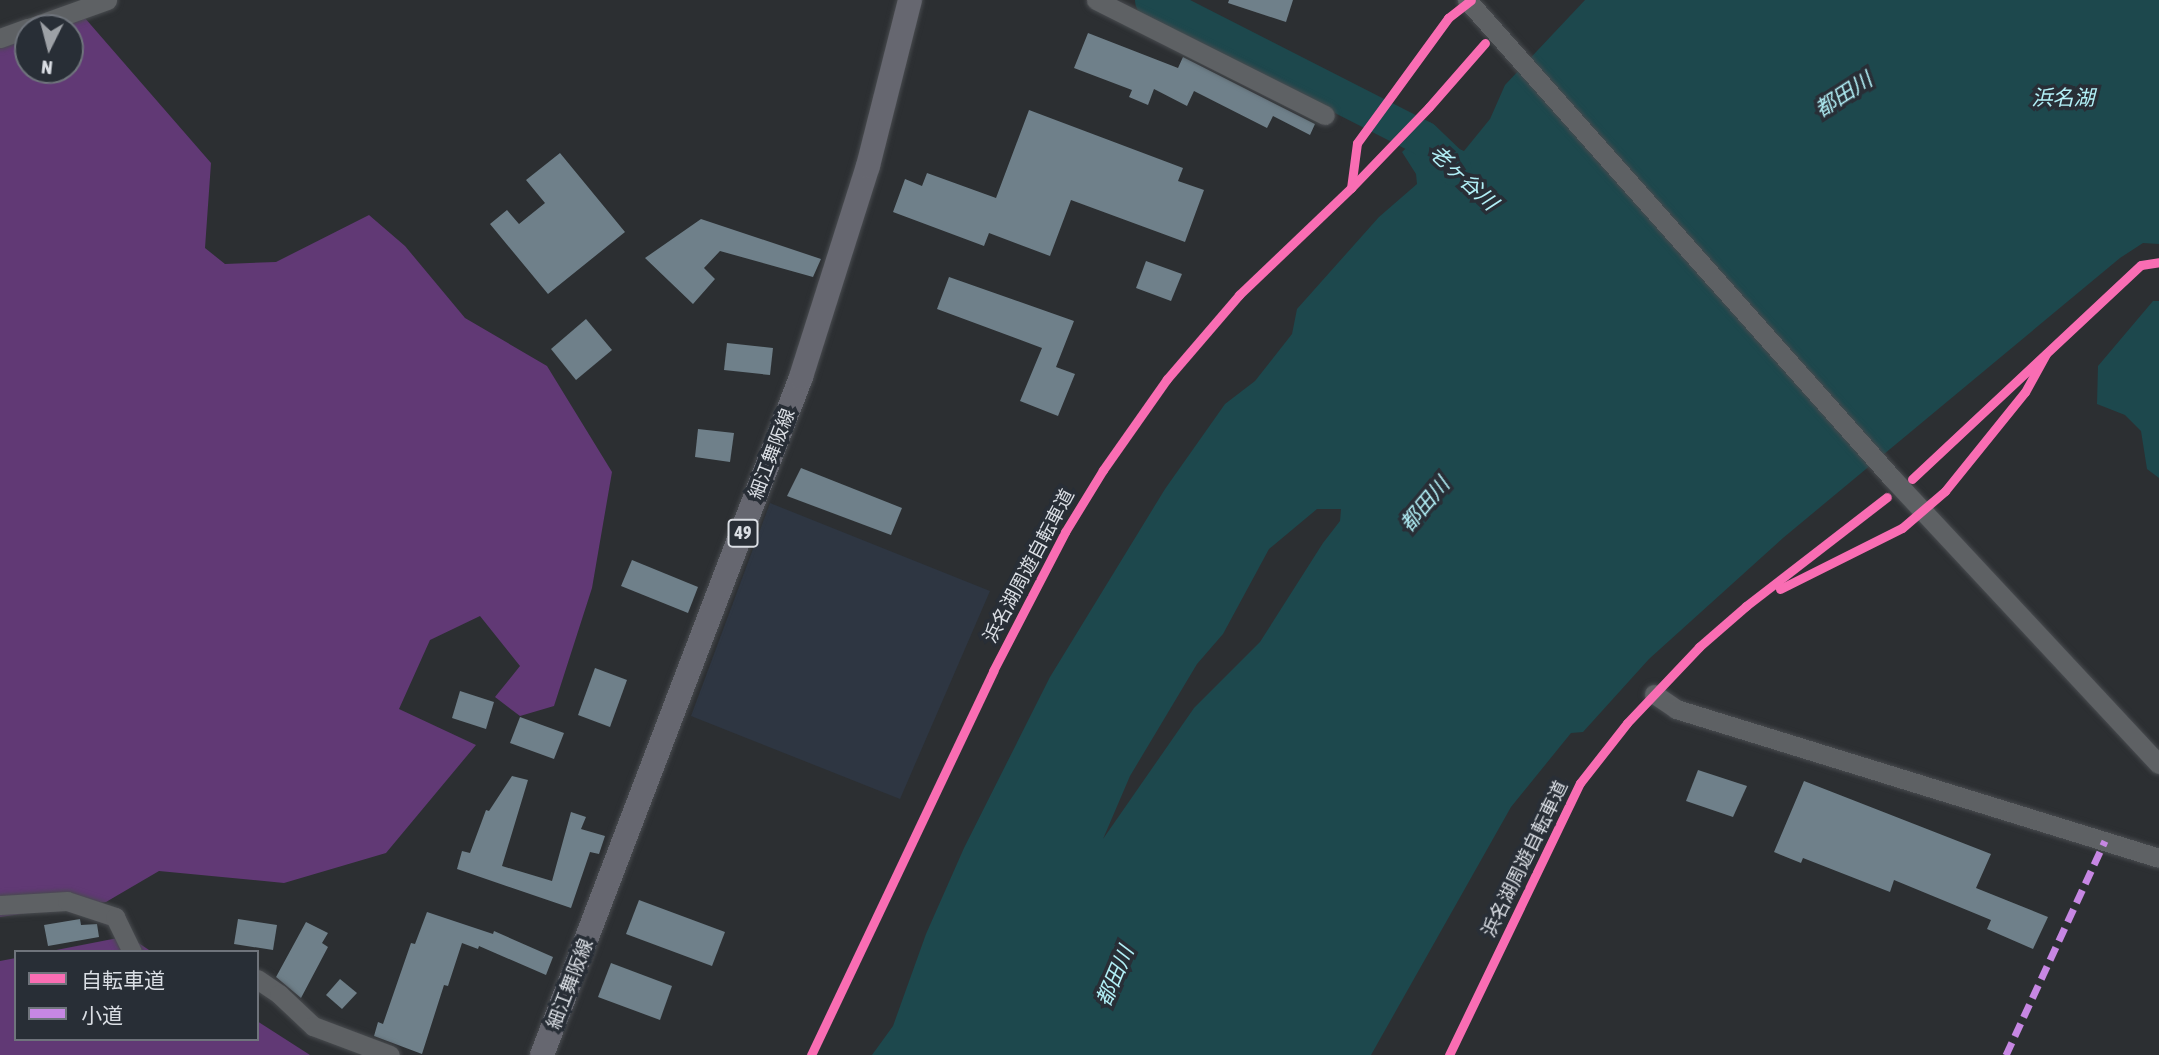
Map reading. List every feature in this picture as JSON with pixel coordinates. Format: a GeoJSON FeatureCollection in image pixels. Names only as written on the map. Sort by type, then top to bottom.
{"type":"FeatureCollection","features":[{"type":"Feature","properties":{"kind":"main road","name":"細江舞阪線"},"geometry":{"type":"LineString","coordinates":[[542,1055],[802,377],[868,166],[910,0]]}},
{"type":"Feature","properties":{"kind":"street"},"geometry":{"type":"LineString","coordinates":[[68,14],[107,0]]}},
{"type":"Feature","properties":{"kind":"street"},"geometry":{"type":"LineString","coordinates":[[1096,0],[1325,115]]}},
{"type":"Feature","properties":{"kind":"street"},"geometry":{"type":"LineString","coordinates":[[1467,0],[1892,478],[2159,764]]}},
{"type":"Feature","properties":{"kind":"street"},"geometry":{"type":"LineString","coordinates":[[1654,694],[1676,709],[2159,858]]}},
{"type":"Feature","properties":{"kind":"street"},"geometry":{"type":"LineString","coordinates":[[0,905],[67,901],[115,917],[131,950]]}},
{"type":"Feature","properties":{"kind":"street"},"geometry":{"type":"LineString","coordinates":[[259,980],[279,994],[313,1026],[390,1055]]}},
{"type":"Feature","properties":{"kind":"shaded area"},"geometry":{"type":"Polygon","coordinates":[[[84,17],[211,163],[205,248],[225,264],[276,262],[369,215],[405,246],[465,318],[547,366],[612,472],[592,588],[554,706],[520,716],[495,697],[520,666],[480,616],[430,640],[399,709],[476,745],[386,853],[284,883],[159,871],[106,902],[0,917],[0,45],[14,40],[14,84],[84,84],[84,17]]]}},
{"type":"Feature","properties":{"kind":"shaded area"},"geometry":{"type":"Polygon","coordinates":[[[770,503],[990,591],[900,799],[691,716],[770,503]]]}},
{"type":"Feature","properties":{"kind":"shaded area"},"geometry":{"type":"Polygon","coordinates":[[[128,936],[149,950],[56,950],[128,936]]]}},
{"type":"Feature","properties":{"kind":"shaded area"},"geometry":{"type":"Polygon","coordinates":[[[14,958],[14,1041],[259,1041],[259,1022],[310,1055],[0,1055],[0,961],[14,958]]]}},
{"type":"Feature","properties":{"kind":"water"},"geometry":{"type":"Polygon","coordinates":[[[1585,0],[2159,0],[2159,244],[2143,243],[2120,258],[1783,538],[1649,659],[1583,732],[1571,733],[1511,807],[1371,1055],[872,1055],[893,1026],[926,934],[964,848],[1050,677],[1165,489],[1225,404],[1255,381],[1292,334],[1297,309],[1379,217],[1417,184],[1416,174],[1402,152],[1422,133],[1464,151],[1490,119],[1505,85],[1585,0]],[[1317,509],[1269,549],[1223,634],[1197,664],[1130,776],[1103,839],[1194,708],[1260,642],[1340,521],[1341,509],[1317,509]]]}},
{"type":"Feature","properties":{"kind":"water"},"geometry":{"type":"Polygon","coordinates":[[[2153,301],[2159,301],[2159,478],[2147,469],[2141,431],[2125,415],[2097,404],[2098,366],[2153,301]]]}},
{"type":"Feature","properties":{"kind":"building"},"geometry":{"type":"Polygon","coordinates":[[[1229,0],[1293,0],[1286,22],[1228,3],[1229,0]]]}},
{"type":"Feature","properties":{"kind":"building"},"geometry":{"type":"Polygon","coordinates":[[[1088,33],[1178,68],[1183,57],[1315,124],[1310,135],[1273,116],[1267,128],[1194,91],[1187,106],[1154,89],[1148,105],[1129,97],[1132,90],[1074,68],[1088,33]]]}},
{"type":"Feature","properties":{"kind":"building"},"geometry":{"type":"Polygon","coordinates":[[[1029,110],[1183,168],[1178,181],[1204,190],[1185,242],[1071,200],[1050,256],[989,233],[984,246],[893,212],[905,179],[922,186],[927,173],[996,198],[1029,110]]]}},
{"type":"Feature","properties":{"kind":"building"},"geometry":{"type":"Polygon","coordinates":[[[560,153],[625,232],[548,294],[490,224],[507,210],[519,224],[545,203],[526,180],[560,153]]]}},
{"type":"Feature","properties":{"kind":"building"},"geometry":{"type":"Polygon","coordinates":[[[701,219],[821,259],[813,277],[720,251],[704,268],[715,279],[693,304],[645,258],[701,219]]]}},
{"type":"Feature","properties":{"kind":"building"},"geometry":{"type":"Polygon","coordinates":[[[1146,261],[1182,274],[1171,301],[1136,288],[1146,261]]]}},
{"type":"Feature","properties":{"kind":"building"},"geometry":{"type":"Polygon","coordinates":[[[949,277],[1074,321],[1056,367],[1075,374],[1058,416],[1020,401],[1042,348],[937,309],[949,277]]]}},
{"type":"Feature","properties":{"kind":"building"},"geometry":{"type":"Polygon","coordinates":[[[586,319],[612,350],[576,380],[551,349],[586,319]]]}},
{"type":"Feature","properties":{"kind":"building"},"geometry":{"type":"Polygon","coordinates":[[[727,343],[773,348],[770,375],[724,370],[727,343]]]}},
{"type":"Feature","properties":{"kind":"building"},"geometry":{"type":"Polygon","coordinates":[[[698,429],[734,433],[730,462],[695,457],[698,429]]]}},
{"type":"Feature","properties":{"kind":"building"},"geometry":{"type":"Polygon","coordinates":[[[801,468],[902,508],[891,535],[787,496],[801,468]]]}},
{"type":"Feature","properties":{"kind":"building"},"geometry":{"type":"Polygon","coordinates":[[[632,560],[698,587],[688,613],[621,586],[632,560]]]}},
{"type":"Feature","properties":{"kind":"building"},"geometry":{"type":"Polygon","coordinates":[[[595,668],[627,680],[610,727],[578,715],[595,668]]]}},
{"type":"Feature","properties":{"kind":"building"},"geometry":{"type":"Polygon","coordinates":[[[460,691],[494,702],[486,729],[452,718],[460,691]]]}},
{"type":"Feature","properties":{"kind":"building"},"geometry":{"type":"Polygon","coordinates":[[[520,717],[564,733],[554,759],[510,743],[520,717]]]}},
{"type":"Feature","properties":{"kind":"building"},"geometry":{"type":"Polygon","coordinates":[[[1698,770],[1747,786],[1733,817],[1686,801],[1698,770]]]}},
{"type":"Feature","properties":{"kind":"building"},"geometry":{"type":"Polygon","coordinates":[[[512,776],[528,780],[502,866],[552,881],[571,812],[586,817],[581,829],[605,836],[599,854],[590,852],[571,908],[457,869],[462,851],[470,853],[486,810],[489,811],[512,776]]]}},
{"type":"Feature","properties":{"kind":"building"},"geometry":{"type":"Polygon","coordinates":[[[1804,781],[1991,854],[1976,888],[2048,917],[2033,949],[1987,929],[1991,920],[1894,880],[1890,892],[1803,858],[1801,863],[1774,852],[1804,781]]]}},
{"type":"Feature","properties":{"kind":"building"},"geometry":{"type":"Polygon","coordinates":[[[639,900],[725,932],[712,966],[626,934],[639,900]]]}},
{"type":"Feature","properties":{"kind":"building"},"geometry":{"type":"Polygon","coordinates":[[[427,912],[493,934],[494,931],[553,957],[546,975],[479,946],[478,949],[462,943],[448,986],[444,985],[422,1054],[374,1036],[378,1022],[383,1024],[411,943],[415,944],[427,912]]]}},
{"type":"Feature","properties":{"kind":"building"},"geometry":{"type":"Polygon","coordinates":[[[80,919],[81,925],[97,924],[99,937],[48,946],[44,925],[80,919]]]}},
{"type":"Feature","properties":{"kind":"building"},"geometry":{"type":"Polygon","coordinates":[[[238,919],[277,925],[273,950],[234,944],[238,919]]]}},
{"type":"Feature","properties":{"kind":"building"},"geometry":{"type":"Polygon","coordinates":[[[306,922],[328,933],[322,943],[328,947],[301,998],[276,977],[306,922]]]}},
{"type":"Feature","properties":{"kind":"building"},"geometry":{"type":"Polygon","coordinates":[[[611,963],[672,986],[660,1020],[598,997],[611,963]]]}},
{"type":"Feature","properties":{"kind":"building"},"geometry":{"type":"Polygon","coordinates":[[[340,979],[357,993],[342,1009],[326,995],[340,979]]]}},
{"type":"Feature","properties":{"kind":"waterway","name":"老ヶ谷川"},"geometry":{"type":"LineString","coordinates":[[1152,0],[1423,138],[1453,167]]}},
{"type":"Feature","properties":{"kind":"marked path"},"geometry":{"type":"LineString","coordinates":[[2006,1055],[2105,841]]}},
{"type":"Feature","properties":{"kind":"cycle path"},"geometry":{"type":"LineString","coordinates":[[1351,188],[1357,143],[1448,18],[1471,0]]}},
{"type":"Feature","properties":{"kind":"cycle path","name":"浜名湖周遊自転車道"},"geometry":{"type":"LineString","coordinates":[[811,1055],[993,671],[1065,532],[1103,470],[1167,379],[1239,295],[1351,188],[1429,107],[1485,43]]}},
{"type":"Feature","properties":{"kind":"cycle path"},"geometry":{"type":"LineString","coordinates":[[1912,479],[2141,265],[2159,262]]}},
{"type":"Feature","properties":{"kind":"cycle path"},"geometry":{"type":"LineString","coordinates":[[1780,589],[1902,528],[1945,491],[2025,392],[2046,354]]}},
{"type":"Feature","properties":{"kind":"cycle path","name":"浜名湖周遊自転車道"},"geometry":{"type":"LineString","coordinates":[[1449,1055],[1580,783],[1627,723],[1699,647],[1746,606],[1887,497]]}},
{"type":"Feature","properties":{"kind":"water label","name":"都田川"},"geometry":{"type":"Point","coordinates":[1843,94]}},
{"type":"Feature","properties":{"kind":"water label","name":"浜名湖"},"geometry":{"type":"Point","coordinates":[2063,97]}},
{"type":"Feature","properties":{"kind":"water label","name":"都田川"},"geometry":{"type":"Point","coordinates":[1424,504]}},
{"type":"Feature","properties":{"kind":"water label","name":"都田川"},"geometry":{"type":"Point","coordinates":[1114,976]}}]}
